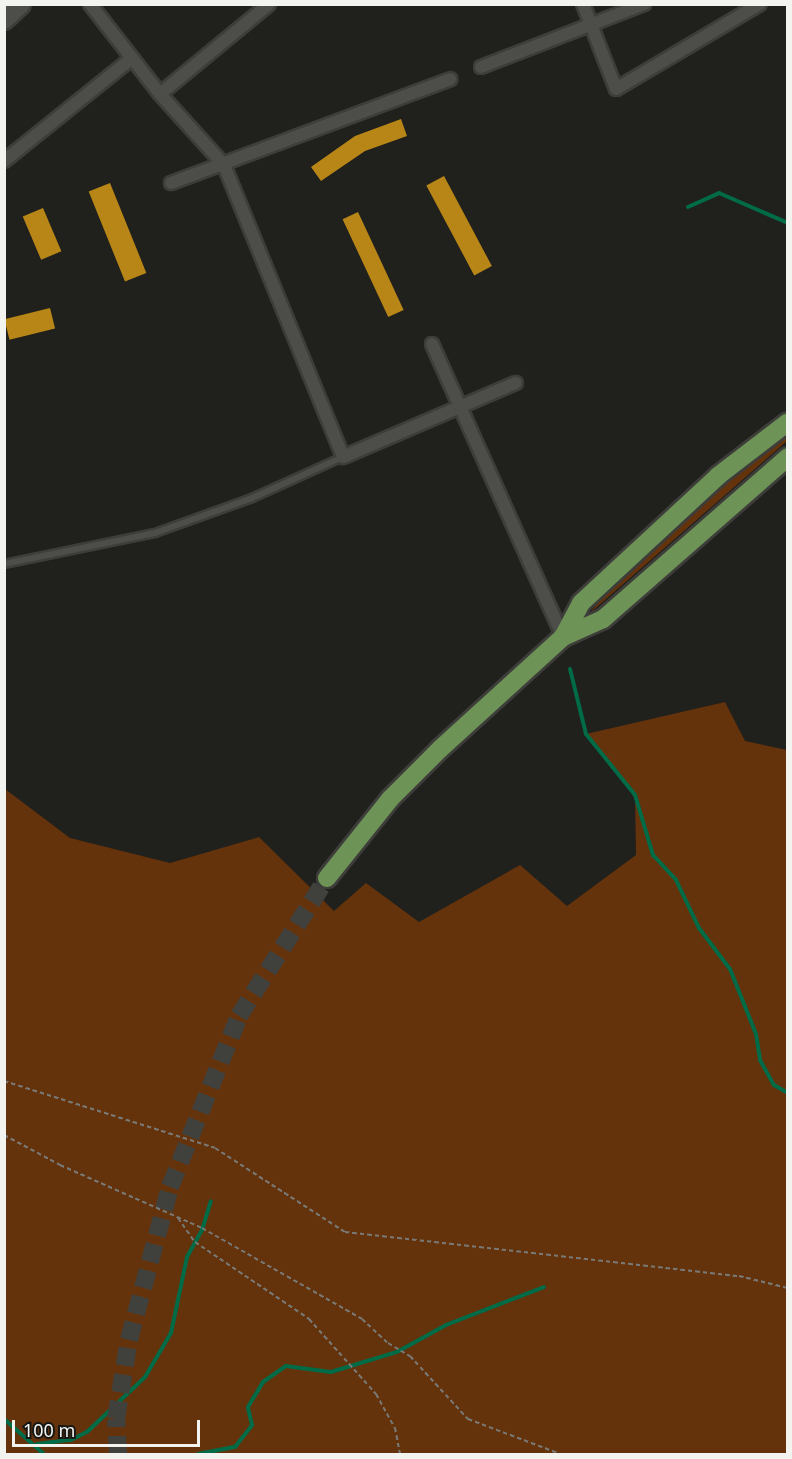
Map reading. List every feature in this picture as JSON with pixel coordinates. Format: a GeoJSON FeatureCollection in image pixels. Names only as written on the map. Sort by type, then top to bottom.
{"type":"FeatureCollection","features":[{"type":"Feature","properties":{"kind":"main road"},"geometry":{"type":"LineString","coordinates":[[563,637],[581,603],[718,476],[788,422]]}},
{"type":"Feature","properties":{"kind":"main road"},"geometry":{"type":"LineString","coordinates":[[327,878],[390,799],[563,637],[603,619],[788,457]]}},
{"type":"Feature","properties":{"kind":"street"},"geometry":{"type":"LineString","coordinates":[[4,20],[21,4]]}},
{"type":"Feature","properties":{"kind":"street"},"geometry":{"type":"LineString","coordinates":[[90,4],[160,94],[224,165],[343,457],[516,383]]}},
{"type":"Feature","properties":{"kind":"street"},"geometry":{"type":"LineString","coordinates":[[160,94],[269,4]]}},
{"type":"Feature","properties":{"kind":"street"},"geometry":{"type":"LineString","coordinates":[[583,4],[616,89],[760,4]]}},
{"type":"Feature","properties":{"kind":"street"},"geometry":{"type":"LineString","coordinates":[[482,67],[644,4]]}},
{"type":"Feature","properties":{"kind":"street"},"geometry":{"type":"LineString","coordinates":[[4,160],[132,58]]}},
{"type":"Feature","properties":{"kind":"street"},"geometry":{"type":"LineString","coordinates":[[171,183],[450,79]]}},
{"type":"Feature","properties":{"kind":"street"},"geometry":{"type":"LineString","coordinates":[[432,344],[563,637]]}},
{"type":"Feature","properties":{"kind":"lane"},"geometry":{"type":"LineString","coordinates":[[4,564],[155,532],[252,498],[343,457]]}},
{"type":"Feature","properties":{"kind":"path"},"geometry":{"type":"LineString","coordinates":[[4,1082],[215,1148],[345,1232],[728,1275],[788,1288]]}},
{"type":"Feature","properties":{"kind":"path"},"geometry":{"type":"LineString","coordinates":[[4,1136],[60,1165],[176,1215],[362,1319],[388,1343],[410,1356],[468,1419],[560,1455]]}},
{"type":"Feature","properties":{"kind":"path"},"geometry":{"type":"LineString","coordinates":[[176,1215],[193,1241],[309,1319],[376,1394],[395,1428],[400,1455]]}},
{"type":"Feature","properties":{"kind":"shaded area"},"geometry":{"type":"Polygon","coordinates":[[[787,429],[787,441],[590,613],[618,576],[787,429]]]}},
{"type":"Feature","properties":{"kind":"shaded area"},"geometry":{"type":"Polygon","coordinates":[[[725,702],[745,741],[787,750],[787,1454],[5,1454],[5,789],[70,838],[170,863],[259,837],[334,911],[366,883],[419,922],[520,865],[567,906],[636,855],[635,795],[586,734],[725,702]]]}},
{"type":"Feature","properties":{"kind":"building"},"geometry":{"type":"Polygon","coordinates":[[[401,119],[407,136],[365,151],[321,181],[311,167],[355,136],[401,119]]]}},
{"type":"Feature","properties":{"kind":"building"},"geometry":{"type":"Polygon","coordinates":[[[444,176],[492,266],[474,275],[426,185],[444,176]]]}},
{"type":"Feature","properties":{"kind":"building"},"geometry":{"type":"Polygon","coordinates":[[[110,183],[146,273],[125,282],[89,192],[110,183]]]}},
{"type":"Feature","properties":{"kind":"building"},"geometry":{"type":"Polygon","coordinates":[[[43,208],[61,251],[41,260],[23,217],[43,208]]]}},
{"type":"Feature","properties":{"kind":"building"},"geometry":{"type":"Polygon","coordinates":[[[358,212],[404,310],[388,317],[343,219],[358,212]]]}},
{"type":"Feature","properties":{"kind":"building"},"geometry":{"type":"Polygon","coordinates":[[[50,308],[55,328],[9,340],[4,319],[50,308]]]}},
{"type":"Feature","properties":{"kind":"waterway"},"geometry":{"type":"LineString","coordinates":[[688,207],[719,193],[788,223]]}},
{"type":"Feature","properties":{"kind":"waterway"},"geometry":{"type":"LineString","coordinates":[[570,669],[586,734],[635,795],[653,855],[676,880],[699,928],[730,969],[756,1034],[760,1060],[774,1085],[788,1093]]}},
{"type":"Feature","properties":{"kind":"waterway"},"geometry":{"type":"LineString","coordinates":[[37,1444],[71,1440],[87,1432],[145,1377],[171,1333],[187,1257],[202,1230],[211,1201]]}},
{"type":"Feature","properties":{"kind":"waterway"},"geometry":{"type":"LineString","coordinates":[[198,1454],[235,1447],[252,1425],[248,1407],[263,1382],[286,1366],[331,1372],[397,1352],[446,1325],[544,1287]]}},
{"type":"Feature","properties":{"kind":"waterway"},"geometry":{"type":"LineString","coordinates":[[4,1419],[44,1454]]}},
{"type":"Feature","properties":{"kind":"tunnel"},"geometry":{"type":"LineString","coordinates":[[118,1454],[116,1419],[129,1340],[170,1187],[239,1016],[327,878]]}}]}
